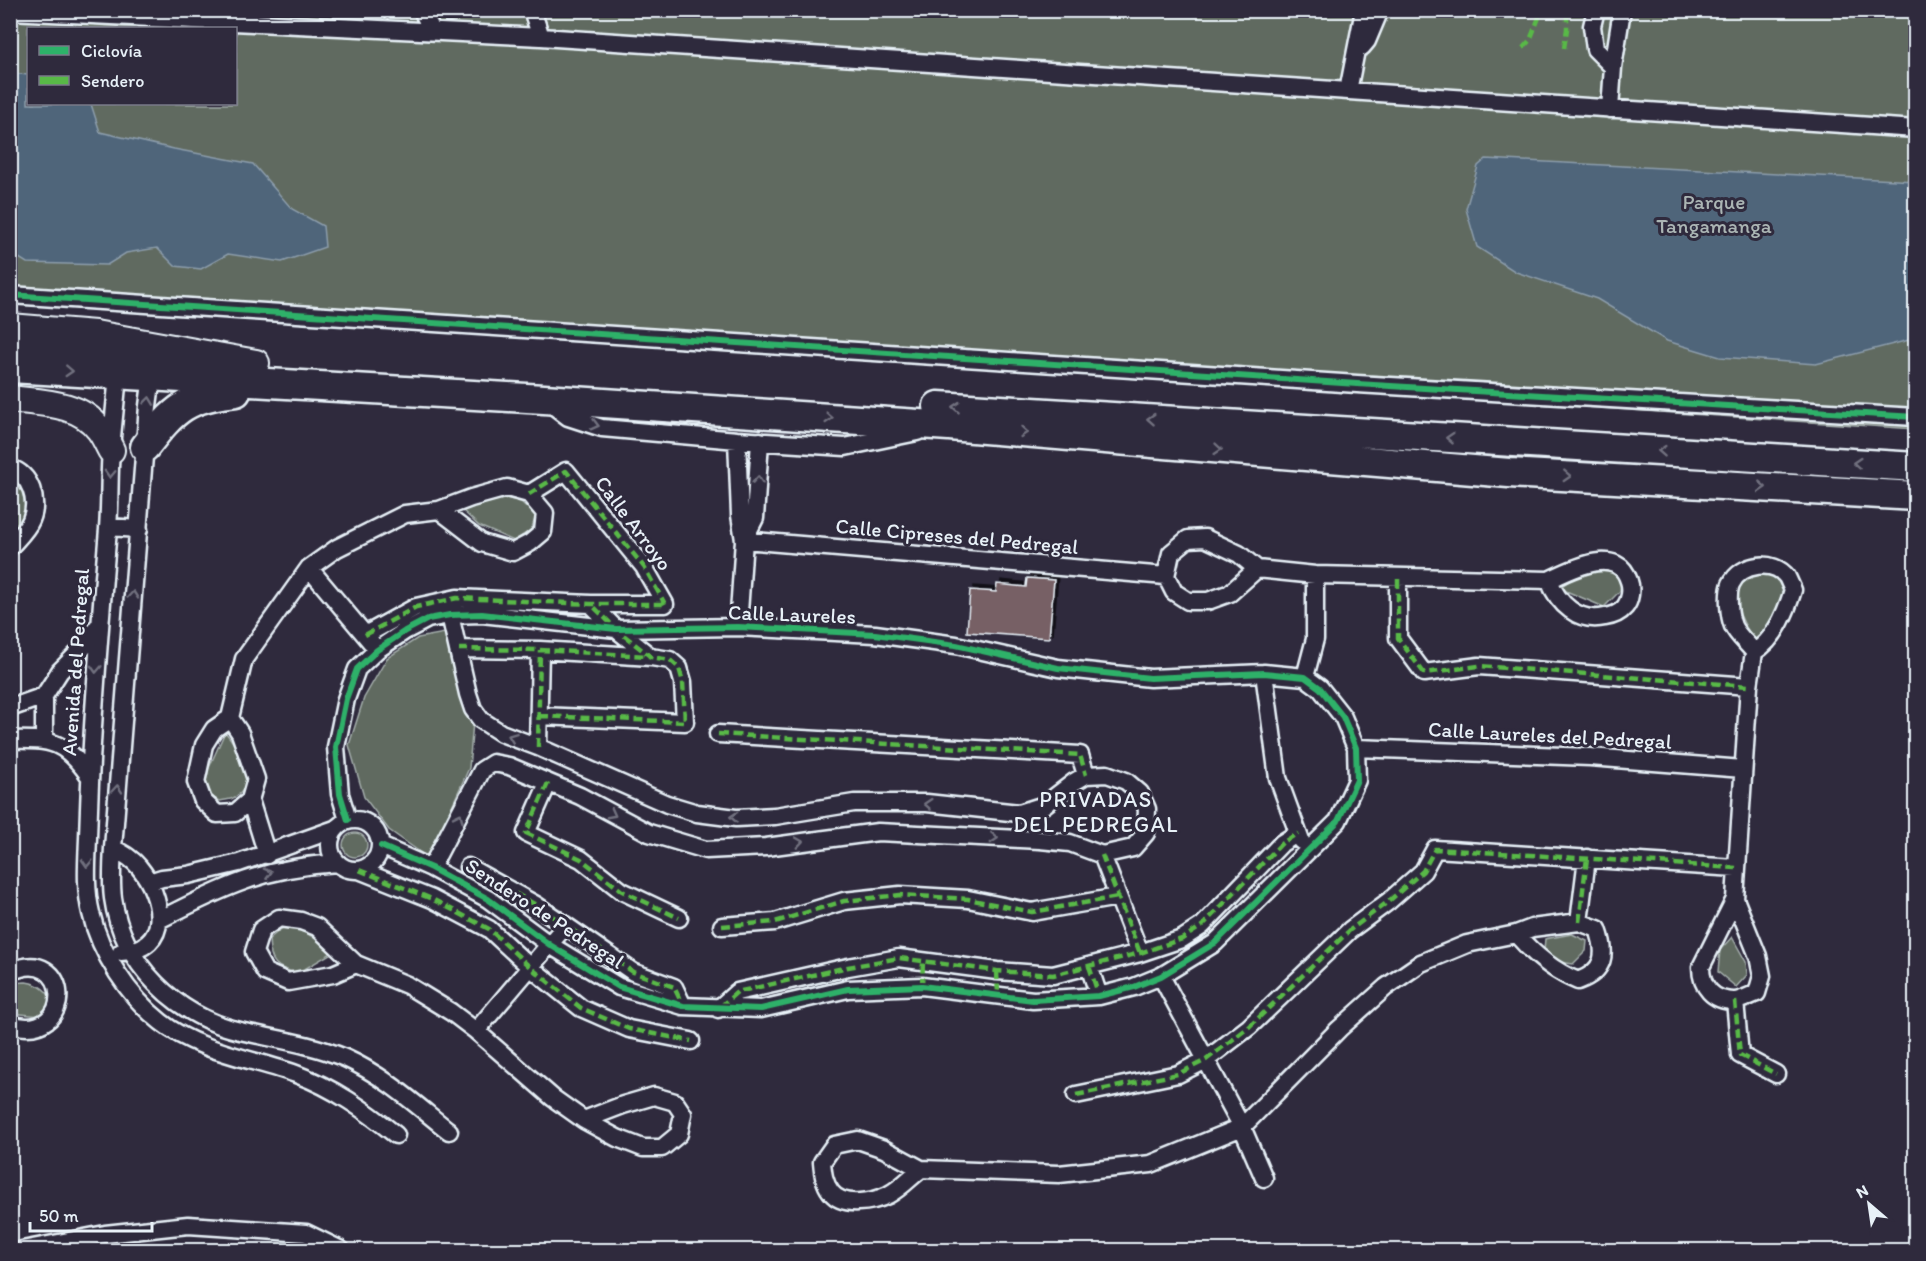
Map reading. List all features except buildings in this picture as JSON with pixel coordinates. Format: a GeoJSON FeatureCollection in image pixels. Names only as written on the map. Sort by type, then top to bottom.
{"type":"FeatureCollection","features":[{"type":"Feature","properties":{"kind":"highway"},"geometry":{"type":"LineString","coordinates":[[10,346],[1916,467]]}},
{"type":"Feature","properties":{"kind":"highway"},"geometry":{"type":"LineString","coordinates":[[10,368],[544,399],[949,426],[1509,472],[1916,496]]}},
{"type":"Feature","properties":{"kind":"highway"},"geometry":{"type":"LineString","coordinates":[[145,447],[175,411],[202,398],[304,385]]}},
{"type":"Feature","properties":{"kind":"main road"},"geometry":{"type":"LineString","coordinates":[[10,327],[94,334],[256,363]]}},
{"type":"Feature","properties":{"kind":"main road"},"geometry":{"type":"LineString","coordinates":[[10,399],[62,406],[82,413],[98,428],[111,450]]}},
{"type":"Feature","properties":{"kind":"street"},"geometry":{"type":"LineString","coordinates":[[10,10],[541,37],[1916,129]]}},
{"type":"Feature","properties":{"kind":"street"},"geometry":{"type":"LineString","coordinates":[[422,10],[432,32]]}},
{"type":"Feature","properties":{"kind":"street"},"geometry":{"type":"LineString","coordinates":[[532,10],[541,37]]}},
{"type":"Feature","properties":{"kind":"street"},"geometry":{"type":"LineString","coordinates":[[1348,91],[1364,10]]}},
{"type":"Feature","properties":{"kind":"street"},"geometry":{"type":"LineString","coordinates":[[1355,57],[1367,41],[1380,10]]}},
{"type":"Feature","properties":{"kind":"street"},"geometry":{"type":"LineString","coordinates":[[1596,10],[1592,26],[1595,49],[1613,67]]}},
{"type":"Feature","properties":{"kind":"street"},"geometry":{"type":"LineString","coordinates":[[1610,109],[1613,67],[1622,10]]}},
{"type":"Feature","properties":{"kind":"street"},"geometry":{"type":"LineString","coordinates":[[10,295],[1345,384],[1916,417]]}},
{"type":"Feature","properties":{"kind":"street","name":"Avenida del Pedregal"},"geometry":{"type":"LineString","coordinates":[[118,374],[111,450],[108,527],[98,625],[90,777],[88,894],[95,928],[116,971],[132,993],[148,1011],[174,1031],[197,1043],[297,1075],[331,1089],[364,1109],[396,1135]]}},
{"type":"Feature","properties":{"kind":"street"},"geometry":{"type":"LineString","coordinates":[[152,376],[112,848],[115,911],[130,951],[165,993],[189,1011],[209,1022],[238,1031],[299,1043],[345,1058],[388,1082],[449,1131]]}},
{"type":"Feature","properties":{"kind":"street"},"geometry":{"type":"LineString","coordinates":[[544,399],[568,417],[602,428],[737,440],[845,447],[949,426]]}},
{"type":"Feature","properties":{"kind":"street"},"geometry":{"type":"LineString","coordinates":[[737,440],[740,515],[744,540],[738,627]]}},
{"type":"Feature","properties":{"kind":"street"},"geometry":{"type":"LineString","coordinates":[[744,540],[755,518],[760,441]]}},
{"type":"Feature","properties":{"kind":"street"},"geometry":{"type":"LineString","coordinates":[[10,468],[27,479],[34,501],[31,520],[10,547]]}},
{"type":"Feature","properties":{"kind":"street","name":"Calle Arroyo"},"geometry":{"type":"LineString","coordinates":[[529,494],[566,471],[644,567],[666,604],[591,604]]}},
{"type":"Feature","properties":{"kind":"street"},"geometry":{"type":"LineString","coordinates":[[250,800],[235,813],[217,814],[203,801],[196,782],[204,745],[214,729],[230,718],[244,659],[309,568],[337,548],[405,514],[439,510],[507,488],[529,494],[545,513],[543,532],[530,543],[513,552],[482,543],[439,510]]}},
{"type":"Feature","properties":{"kind":"street"},"geometry":{"type":"LineString","coordinates":[[108,527],[138,529]]}},
{"type":"Feature","properties":{"kind":"street"},"geometry":{"type":"LineString","coordinates":[[1257,569],[1230,593],[1208,601],[1188,601],[1174,592],[1166,576],[1171,553],[1188,539],[1205,538],[1239,554],[1257,569],[1315,575],[1398,579],[1549,580],[1581,565],[1607,561],[1621,568],[1629,580],[1630,594],[1626,606],[1615,615],[1595,620],[1578,616],[1562,603],[1549,580]]}},
{"type":"Feature","properties":{"kind":"street","name":"Calle Cipreses del Pedregal"},"geometry":{"type":"LineString","coordinates":[[744,540],[1166,576]]}},
{"type":"Feature","properties":{"kind":"street"},"geometry":{"type":"LineString","coordinates":[[1735,899],[1750,934],[1762,976],[1758,993],[1735,1001],[1716,997],[1706,989],[1701,979],[1701,967],[1735,899],[1749,686],[1754,652],[1733,626],[1729,603],[1731,584],[1741,572],[1750,567],[1763,565],[1778,569],[1787,577],[1793,590],[1787,608],[1775,629],[1763,646],[1754,652]]}},
{"type":"Feature","properties":{"kind":"street"},"geometry":{"type":"LineString","coordinates":[[309,568],[377,650]]}},
{"type":"Feature","properties":{"kind":"street"},"geometry":{"type":"LineString","coordinates":[[1315,575],[1315,639],[1305,677],[1320,688],[1343,717],[1356,748]]}},
{"type":"Feature","properties":{"kind":"street"},"geometry":{"type":"LineString","coordinates":[[1398,579],[1398,638],[1424,673],[1479,666],[1749,686]]}},
{"type":"Feature","properties":{"kind":"street"},"geometry":{"type":"LineString","coordinates":[[365,635],[416,607],[457,598],[591,604],[616,629],[651,657]]}},
{"type":"Feature","properties":{"kind":"street"},"geometry":{"type":"LineString","coordinates":[[431,868],[482,770],[493,763],[509,766],[580,796],[649,833],[706,850],[766,847],[878,832],[1070,843],[1102,855],[1133,848],[1146,833],[1147,808],[1140,793],[1126,780],[1107,774],[1086,775],[1044,805],[1019,813],[927,803],[854,803],[774,816],[736,818],[697,813],[667,804],[501,733],[482,720],[473,709],[468,694],[450,615],[457,598]]}},
{"type":"Feature","properties":{"kind":"street","name":"Calle Laureles"},"geometry":{"type":"LineString","coordinates":[[341,825],[336,747],[346,699],[357,669],[377,650],[405,631],[428,619],[450,615],[482,614],[616,629],[738,627],[875,633],[956,645],[1058,668],[1150,678],[1264,674],[1305,677]]}},
{"type":"Feature","properties":{"kind":"street"},"geometry":{"type":"LineString","coordinates":[[44,740],[44,696],[60,671],[83,648],[98,625]]}},
{"type":"Feature","properties":{"kind":"street"},"geometry":{"type":"LineString","coordinates":[[459,649],[540,650],[651,657],[670,660],[679,668],[683,682],[685,722],[540,716]]}},
{"type":"Feature","properties":{"kind":"street"},"geometry":{"type":"LineString","coordinates":[[538,747],[540,650]]}},
{"type":"Feature","properties":{"kind":"street"},"geometry":{"type":"LineString","coordinates":[[1264,674],[1278,778],[1306,853]]}},
{"type":"Feature","properties":{"kind":"street"},"geometry":{"type":"LineString","coordinates":[[10,708],[44,696]]}},
{"type":"Feature","properties":{"kind":"street"},"geometry":{"type":"LineString","coordinates":[[230,718],[240,733],[256,779],[250,800],[267,855]]}},
{"type":"Feature","properties":{"kind":"street"},"geometry":{"type":"LineString","coordinates":[[718,734],[1080,755],[1086,775]]}},
{"type":"Feature","properties":{"kind":"street"},"geometry":{"type":"LineString","coordinates":[[10,740],[44,740],[69,753],[90,777]]}},
{"type":"Feature","properties":{"kind":"street","name":"Calle Laureles del Pedregal"},"geometry":{"type":"LineString","coordinates":[[1356,748],[1590,757],[1743,769]]}},
{"type":"Feature","properties":{"kind":"street","name":"Sendero de Pedregal"},"geometry":{"type":"LineString","coordinates":[[381,846],[431,868],[488,898],[550,945],[619,987],[683,1006],[761,1009],[849,989],[922,986],[1033,1000],[1099,996],[1134,987],[1161,976],[1215,943],[1338,821],[1357,780],[1356,748]]}},
{"type":"Feature","properties":{"kind":"street"},"geometry":{"type":"LineString","coordinates":[[548,783],[526,833],[581,858],[622,891],[679,918]]}},
{"type":"Feature","properties":{"kind":"street"},"geometry":{"type":"LineString","coordinates":[[149,882],[188,875],[267,855],[360,819],[371,825],[378,834],[381,846],[377,857],[370,865],[359,870]]}},
{"type":"Feature","properties":{"kind":"street"},"geometry":{"type":"LineString","coordinates":[[341,825],[330,841],[331,853],[338,863],[348,869],[359,870],[432,899],[489,929],[531,968],[581,1008],[629,1029],[691,1041]]}},
{"type":"Feature","properties":{"kind":"street"},"geometry":{"type":"LineString","coordinates":[[718,1009],[737,992],[899,958],[997,971],[1053,975],[1140,953],[1182,939],[1202,926],[1282,843],[1298,833]]}},
{"type":"Feature","properties":{"kind":"street"},"geometry":{"type":"LineString","coordinates":[[105,950],[130,951],[150,942],[157,933],[159,920],[157,904],[149,882],[129,857],[112,848]]}},
{"type":"Feature","properties":{"kind":"street"},"geometry":{"type":"LineString","coordinates":[[1076,1095],[1178,1074],[1206,1060],[1250,1027],[1350,930],[1389,901],[1423,871],[1435,849],[1736,868]]}},
{"type":"Feature","properties":{"kind":"street"},"geometry":{"type":"LineString","coordinates":[[1102,855],[1140,953]]}},
{"type":"Feature","properties":{"kind":"street"},"geometry":{"type":"LineString","coordinates":[[1579,922],[1587,858]]}},
{"type":"Feature","properties":{"kind":"street"},"geometry":{"type":"LineString","coordinates":[[239,863],[244,879]]}},
{"type":"Feature","properties":{"kind":"street"},"geometry":{"type":"LineString","coordinates":[[159,920],[244,879],[290,868],[338,863]]}},
{"type":"Feature","properties":{"kind":"street"},"geometry":{"type":"LineString","coordinates":[[468,867],[536,905],[633,972],[674,987],[683,1006]]}},
{"type":"Feature","properties":{"kind":"street"},"geometry":{"type":"LineString","coordinates":[[488,898],[498,883]]}},
{"type":"Feature","properties":{"kind":"street"},"geometry":{"type":"LineString","coordinates":[[722,926],[775,922],[844,901],[900,895],[968,899],[1032,912],[1118,897]]}},
{"type":"Feature","properties":{"kind":"street"},"geometry":{"type":"LineString","coordinates":[[489,929],[505,912]]}},
{"type":"Feature","properties":{"kind":"street"},"geometry":{"type":"LineString","coordinates":[[356,964],[333,974],[288,982],[265,972],[254,952],[261,930],[279,918],[301,921],[317,927],[356,964],[407,985],[476,1030],[552,1098],[584,1120],[617,1138],[643,1148],[662,1148],[679,1134],[683,1114],[675,1102],[654,1096],[623,1104],[584,1120]]}},
{"type":"Feature","properties":{"kind":"street"},"geometry":{"type":"LineString","coordinates":[[921,1168],[889,1195],[865,1202],[848,1202],[832,1194],[823,1177],[822,1162],[834,1145],[858,1140],[884,1149],[921,1168],[1059,1174],[1151,1164],[1242,1127],[1339,1029],[1386,987],[1421,963],[1467,944],[1516,934],[1532,928],[1579,922],[1598,929],[1604,946],[1602,963],[1591,976],[1578,981],[1560,974],[1532,952],[1516,934]]}},
{"type":"Feature","properties":{"kind":"street"},"geometry":{"type":"LineString","coordinates":[[476,1030],[565,926]]}},
{"type":"Feature","properties":{"kind":"street"},"geometry":{"type":"LineString","coordinates":[[1202,926],[1215,943]]}},
{"type":"Feature","properties":{"kind":"street"},"geometry":{"type":"LineString","coordinates":[[922,986],[923,961]]}},
{"type":"Feature","properties":{"kind":"street"},"geometry":{"type":"LineString","coordinates":[[1089,966],[1099,996]]}},
{"type":"Feature","properties":{"kind":"street"},"geometry":{"type":"LineString","coordinates":[[10,972],[35,967],[47,972],[53,977],[60,993],[57,1009],[45,1022],[27,1026],[10,1024]]}},
{"type":"Feature","properties":{"kind":"street"},"geometry":{"type":"LineString","coordinates":[[848,967],[849,989]]}},
{"type":"Feature","properties":{"kind":"street"},"geometry":{"type":"LineString","coordinates":[[997,971],[998,996]]}},
{"type":"Feature","properties":{"kind":"street"},"geometry":{"type":"LineString","coordinates":[[619,987],[633,972]]}},
{"type":"Feature","properties":{"kind":"street"},"geometry":{"type":"LineString","coordinates":[[1161,976],[1242,1127],[1264,1178]]}},
{"type":"Feature","properties":{"kind":"street"},"geometry":{"type":"LineString","coordinates":[[761,1009],[763,986]]}},
{"type":"Feature","properties":{"kind":"street"},"geometry":{"type":"LineString","coordinates":[[1735,1001],[1740,1055],[1776,1074]]}},
{"type":"Feature","properties":{"kind":"street"},"geometry":{"type":"LineString","coordinates":[[22,1251],[105,1234],[188,1226],[306,1233],[341,1251]]}},
{"type":"Feature","properties":{"kind":"green space","name":"Parque Tangamanga"},"geometry":{"type":"Polygon","coordinates":[[[10,11],[1915,11],[1915,429],[11,302],[10,11]]]}},
{"type":"Feature","properties":{"kind":"green space"},"geometry":{"type":"Polygon","coordinates":[[[11,481],[23,492],[26,516],[11,538],[11,481]]]}},
{"type":"Feature","properties":{"kind":"green space"},"geometry":{"type":"Polygon","coordinates":[[[506,498],[521,502],[536,516],[531,530],[514,541],[479,526],[461,509],[506,498]]]}},
{"type":"Feature","properties":{"kind":"green space"},"geometry":{"type":"Polygon","coordinates":[[[1591,566],[1611,571],[1622,580],[1620,591],[1604,607],[1559,588],[1591,566]]]}},
{"type":"Feature","properties":{"kind":"green space"},"geometry":{"type":"Polygon","coordinates":[[[1750,574],[1777,574],[1786,595],[1756,643],[1741,617],[1736,598],[1737,589],[1750,574]]]}},
{"type":"Feature","properties":{"kind":"green space"},"geometry":{"type":"Polygon","coordinates":[[[450,632],[473,722],[469,768],[427,857],[389,830],[364,797],[349,745],[364,698],[387,658],[418,638],[450,632]]]}},
{"type":"Feature","properties":{"kind":"green space"},"geometry":{"type":"Polygon","coordinates":[[[225,732],[236,747],[246,776],[241,792],[231,799],[219,801],[204,792],[208,770],[225,732]]]}},
{"type":"Feature","properties":{"kind":"green space"},"geometry":{"type":"Polygon","coordinates":[[[355,833],[364,836],[367,845],[364,854],[355,857],[346,854],[343,845],[346,836],[355,833]]]}},
{"type":"Feature","properties":{"kind":"green space"},"geometry":{"type":"Polygon","coordinates":[[[286,925],[308,934],[335,951],[298,973],[284,969],[273,959],[269,939],[286,925]]]}},
{"type":"Feature","properties":{"kind":"green space"},"geometry":{"type":"Polygon","coordinates":[[[1572,934],[1587,941],[1586,951],[1573,964],[1560,962],[1544,950],[1545,939],[1572,934]]]}},
{"type":"Feature","properties":{"kind":"green space"},"geometry":{"type":"Polygon","coordinates":[[[1732,937],[1746,962],[1747,975],[1736,987],[1718,972],[1720,950],[1732,937]]]}},
{"type":"Feature","properties":{"kind":"green space"},"geometry":{"type":"Polygon","coordinates":[[[26,982],[42,988],[50,997],[52,1002],[41,1016],[11,1013],[10,983],[26,982]]]}},
{"type":"Feature","properties":{"kind":"water"},"geometry":{"type":"Polygon","coordinates":[[[11,73],[27,75],[27,105],[91,105],[100,132],[253,164],[292,209],[323,226],[325,247],[282,262],[228,254],[201,269],[175,266],[157,248],[126,253],[107,265],[27,263],[11,253],[11,73]]]}},
{"type":"Feature","properties":{"kind":"water"},"geometry":{"type":"Polygon","coordinates":[[[1486,159],[1915,181],[1915,341],[1909,340],[1816,364],[1720,357],[1667,341],[1597,299],[1516,272],[1477,247],[1466,209],[1478,166],[1486,159]]]}},
{"type":"Feature","properties":{"kind":"marked path"},"geometry":{"type":"LineString","coordinates":[[1474,10],[1488,15],[1501,10]]}},
{"type":"Feature","properties":{"kind":"marked path"},"geometry":{"type":"LineString","coordinates":[[1523,48],[1530,40],[1542,10]]}},
{"type":"Feature","properties":{"kind":"marked path"},"geometry":{"type":"LineString","coordinates":[[1564,48],[1567,10]]}},
{"type":"Feature","properties":{"kind":"marked path"},"geometry":{"type":"LineString","coordinates":[[529,494],[566,471],[644,567],[665,604]]}},
{"type":"Feature","properties":{"kind":"marked path"},"geometry":{"type":"LineString","coordinates":[[1398,579],[1398,638],[1424,673],[1479,666],[1749,686]]}},
{"type":"Feature","properties":{"kind":"marked path"},"geometry":{"type":"LineString","coordinates":[[365,635],[416,607],[457,598],[591,604],[665,604]]}},
{"type":"Feature","properties":{"kind":"marked path"},"geometry":{"type":"LineString","coordinates":[[540,716],[685,722],[683,682],[679,668],[670,660],[651,657],[616,629],[591,604]]}},
{"type":"Feature","properties":{"kind":"marked path"},"geometry":{"type":"LineString","coordinates":[[459,649],[540,650],[650,656]]}},
{"type":"Feature","properties":{"kind":"marked path"},"geometry":{"type":"LineString","coordinates":[[538,747],[540,650]]}},
{"type":"Feature","properties":{"kind":"marked path"},"geometry":{"type":"LineString","coordinates":[[718,734],[1080,755],[1086,775]]}},
{"type":"Feature","properties":{"kind":"marked path"},"geometry":{"type":"LineString","coordinates":[[548,783],[526,833],[581,859],[622,891],[679,918]]}},
{"type":"Feature","properties":{"kind":"marked path"},"geometry":{"type":"LineString","coordinates":[[720,1007],[737,992],[899,958],[997,971],[1053,975],[1140,953],[1182,939],[1202,926],[1282,843],[1298,833]]}},
{"type":"Feature","properties":{"kind":"marked path"},"geometry":{"type":"LineString","coordinates":[[1076,1095],[1178,1074],[1206,1060],[1249,1027],[1350,930],[1389,901],[1423,871],[1435,849],[1736,868]]}},
{"type":"Feature","properties":{"kind":"marked path"},"geometry":{"type":"LineString","coordinates":[[1102,855],[1140,953]]}},
{"type":"Feature","properties":{"kind":"marked path"},"geometry":{"type":"LineString","coordinates":[[1579,922],[1587,858]]}},
{"type":"Feature","properties":{"kind":"marked path"},"geometry":{"type":"LineString","coordinates":[[468,867],[536,905],[633,972],[674,987],[683,1006]]}},
{"type":"Feature","properties":{"kind":"marked path"},"geometry":{"type":"LineString","coordinates":[[359,870],[432,899],[489,929],[531,968],[581,1008],[629,1029],[691,1041]]}},
{"type":"Feature","properties":{"kind":"marked path"},"geometry":{"type":"LineString","coordinates":[[722,926],[775,922],[844,901],[900,895],[968,899],[1032,912],[1118,897]]}},
{"type":"Feature","properties":{"kind":"marked path"},"geometry":{"type":"LineString","coordinates":[[922,986],[923,961]]}},
{"type":"Feature","properties":{"kind":"marked path"},"geometry":{"type":"LineString","coordinates":[[1089,966],[1099,996]]}},
{"type":"Feature","properties":{"kind":"marked path"},"geometry":{"type":"LineString","coordinates":[[997,971],[998,996]]}},
{"type":"Feature","properties":{"kind":"marked path"},"geometry":{"type":"LineString","coordinates":[[1735,1001],[1740,1055],[1776,1074]]}},
{"type":"Feature","properties":{"kind":"cycle path"},"geometry":{"type":"LineString","coordinates":[[10,295],[1357,384],[1916,417]]}},
{"type":"Feature","properties":{"kind":"cycle path"},"geometry":{"type":"LineString","coordinates":[[348,820],[340,794],[336,747],[346,699],[357,669],[377,650],[405,631],[428,619],[450,615],[482,614],[616,629],[738,627],[875,634],[956,645],[1058,668],[1150,678],[1264,673],[1305,677],[1320,688],[1343,717],[1356,748],[1357,780],[1338,821],[1215,943],[1161,976],[1134,987],[1099,996],[1033,1000],[922,986],[848,989],[761,1009],[683,1006],[619,987],[550,945],[488,899],[431,868],[381,846]]}},
{"type":"Feature","properties":{"kind":"district","name":"PRIVADAS DEL PEDREGAL"},"geometry":{"type":"Point","coordinates":[1096,812]}}]}
